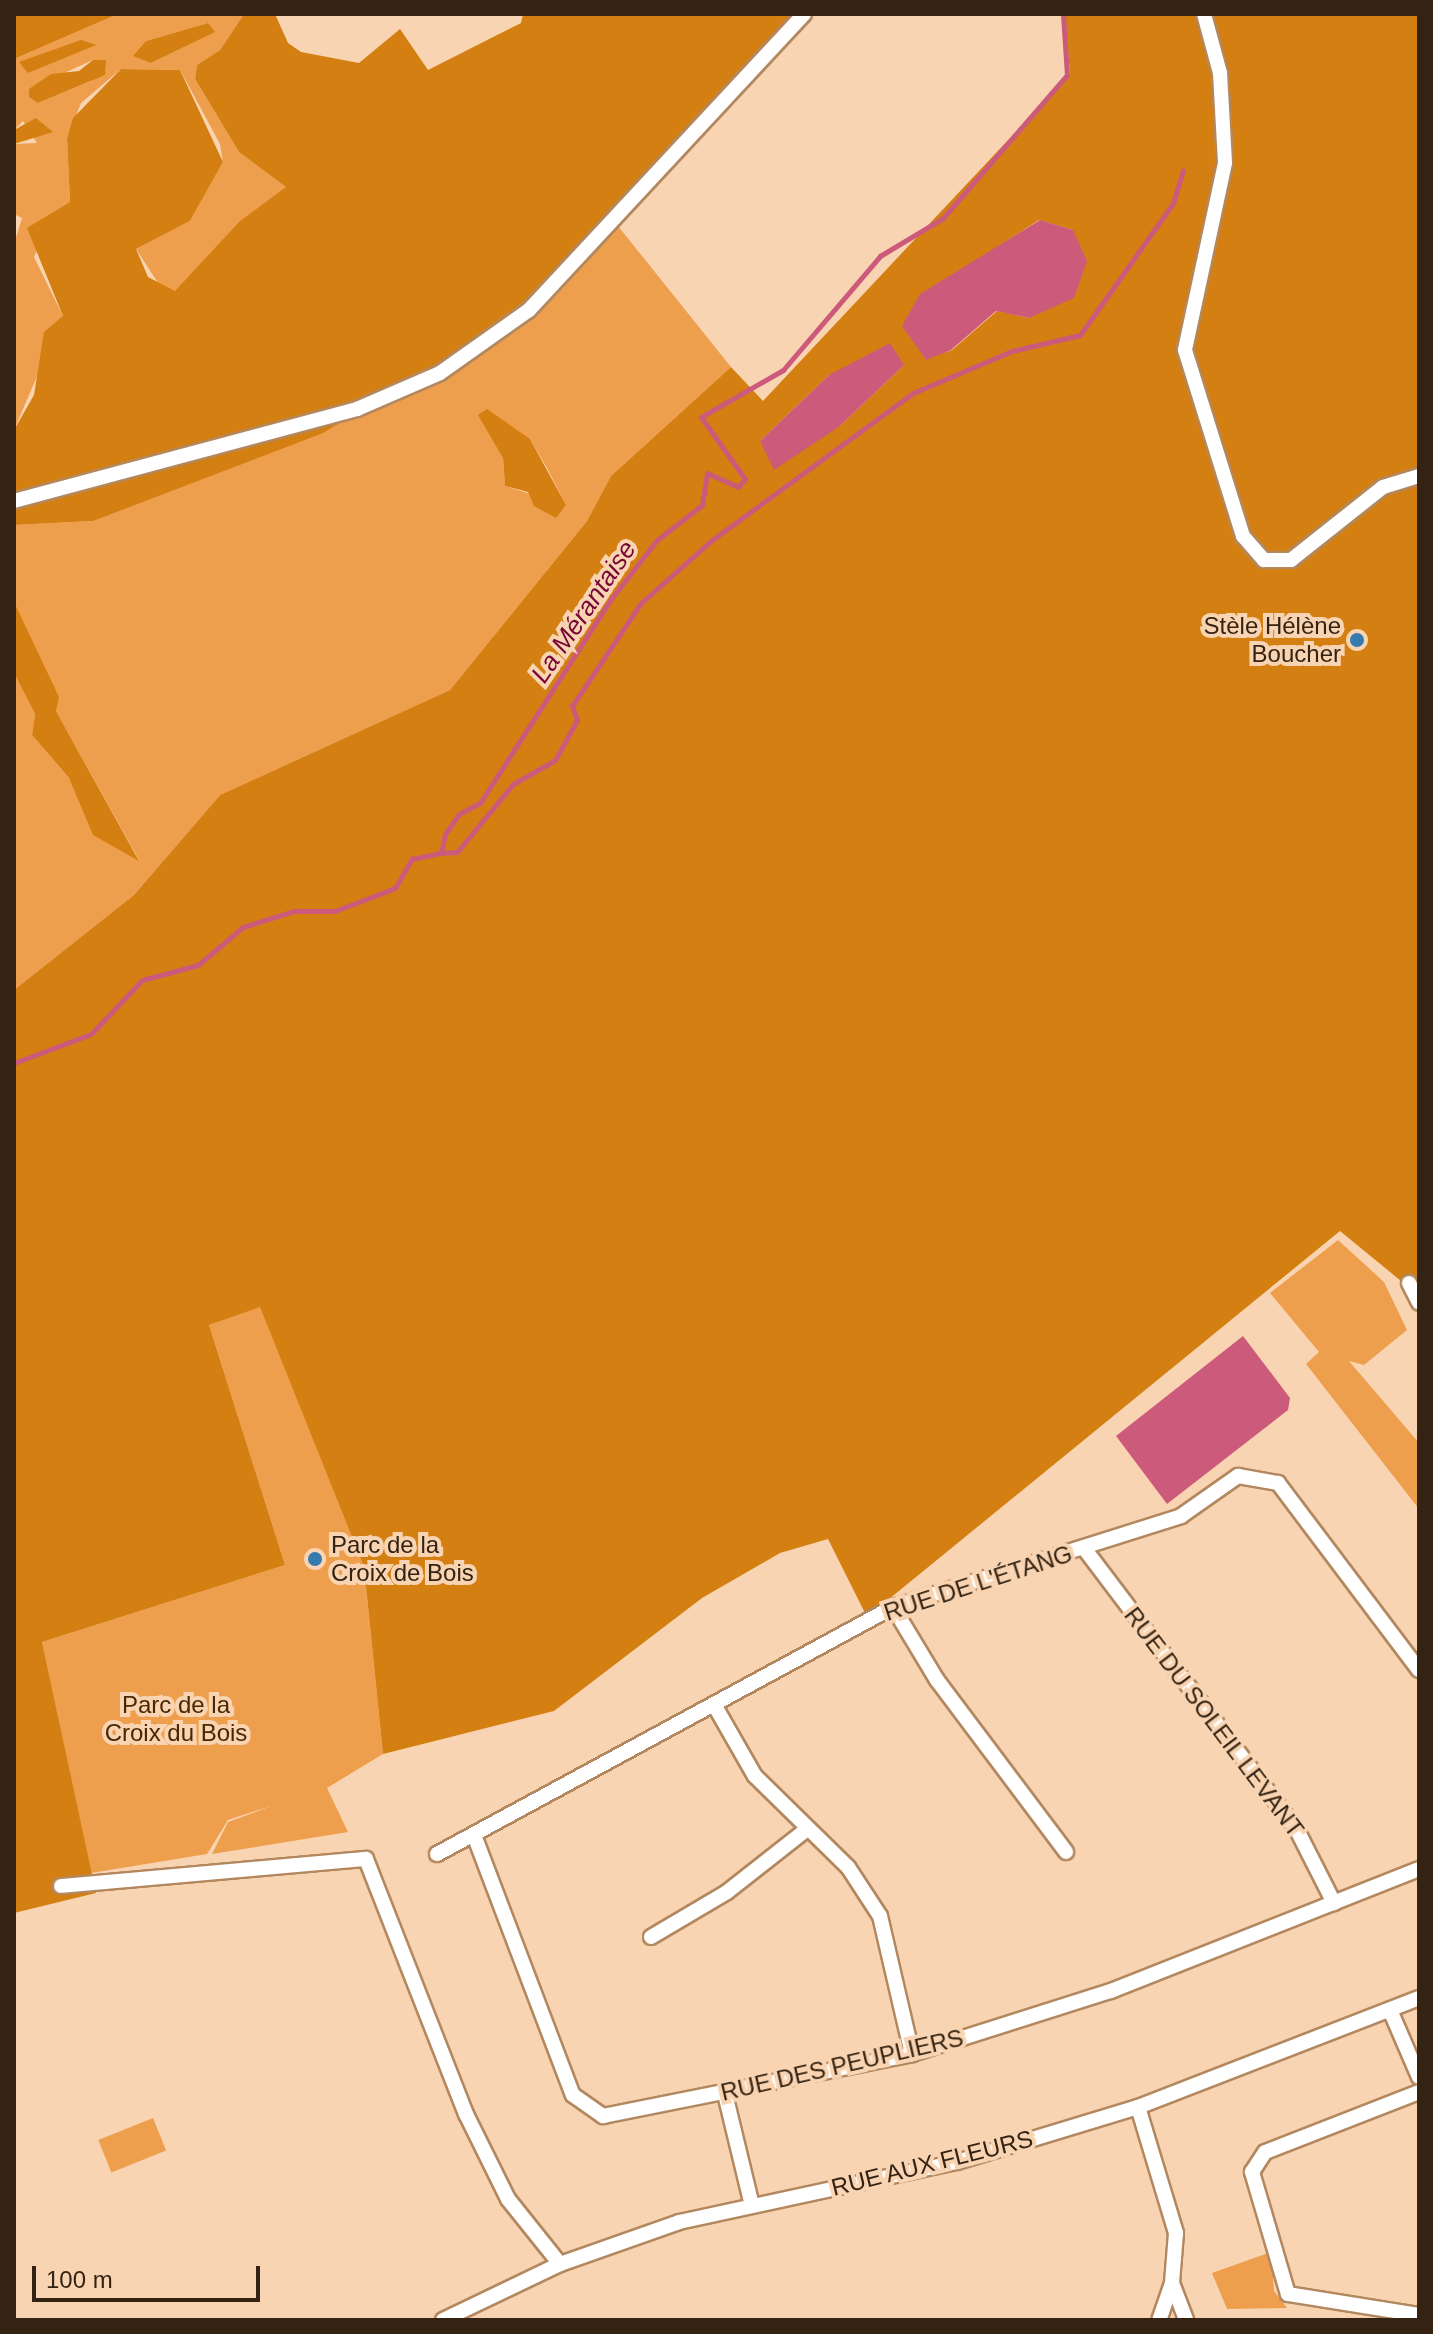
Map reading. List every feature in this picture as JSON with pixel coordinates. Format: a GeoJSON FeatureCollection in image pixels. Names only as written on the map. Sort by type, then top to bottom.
{"type":"FeatureCollection","features":[{"type":"Feature","properties":{"kind":"street"},"geometry":{"type":"LineString","coordinates":[[14,501],[357,409],[440,373],[529,310],[804,14]]}},
{"type":"Feature","properties":{"kind":"street"},"geometry":{"type":"LineString","coordinates":[[1204,14],[1220,73],[1225,163],[1185,350],[1243,536],[1264,560],[1291,560],[1383,487],[1419,476]]}},
{"type":"Feature","properties":{"kind":"street"},"geometry":{"type":"LineString","coordinates":[[1409,1283],[1419,1303]]}},
{"type":"Feature","properties":{"kind":"street","name":"RUE DE L'ÉTANG"},"geometry":{"type":"LineString","coordinates":[[437,1854],[716,1708],[893,1607],[1181,1516],[1238,1476],[1261,1476],[1278,1483],[1419,1670]]}},
{"type":"Feature","properties":{"kind":"street","name":"RUE DU SOLEIL LEVANT"},"geometry":{"type":"LineString","coordinates":[[1084,1548],[1297,1830],[1334,1903]]}},
{"type":"Feature","properties":{"kind":"street"},"geometry":{"type":"LineString","coordinates":[[893,1607],[937,1680],[1066,1852]]}},
{"type":"Feature","properties":{"kind":"street"},"geometry":{"type":"LineString","coordinates":[[716,1708],[755,1776],[848,1867],[880,1916],[912,2054]]}},
{"type":"Feature","properties":{"kind":"street"},"geometry":{"type":"LineString","coordinates":[[651,1937],[727,1892],[807,1829]]}},
{"type":"Feature","properties":{"kind":"street","name":"RUE DES PEUPLIERS"},"geometry":{"type":"LineString","coordinates":[[474,1835],[584,2109],[603,2116],[725,2094],[912,2054],[1111,1991],[1419,1869]]}},
{"type":"Feature","properties":{"kind":"street"},"geometry":{"type":"LineString","coordinates":[[61,1886],[366,1859],[473,2129],[508,2199],[560,2264]]}},
{"type":"Feature","properties":{"kind":"street","name":"RUE AUX FLEURS"},"geometry":{"type":"LineString","coordinates":[[443,2320],[560,2264],[679,2222],[957,2162],[1138,2107],[1419,1998]]}},
{"type":"Feature","properties":{"kind":"street"},"geometry":{"type":"LineString","coordinates":[[1390,2010],[1419,2077]]}},
{"type":"Feature","properties":{"kind":"street"},"geometry":{"type":"LineString","coordinates":[[1419,2092],[1265,2152],[1252,2172],[1288,2294],[1419,2315]]}},
{"type":"Feature","properties":{"kind":"street"},"geometry":{"type":"LineString","coordinates":[[725,2094],[752,2206]]}},
{"type":"Feature","properties":{"kind":"street"},"geometry":{"type":"LineString","coordinates":[[1138,2107],[1176,2233],[1172,2283],[1159,2320]]}},
{"type":"Feature","properties":{"kind":"street"},"geometry":{"type":"LineString","coordinates":[[1172,2283],[1186,2320]]}},
{"type":"Feature","properties":{"kind":"green space"},"geometry":{"type":"Polygon","coordinates":[[[118,14],[244,14],[220,50],[197,65],[195,79],[239,152],[286,187],[175,292],[162,289],[136,249],[190,221],[223,162],[220,144],[180,70],[121,69],[81,103],[67,139],[70,202],[56,212],[34,257],[63,316],[14,430],[14,244],[22,218],[14,214],[14,144],[37,143],[23,121],[14,130],[14,59],[118,14]],[[208,23],[146,41],[151,63],[214,32],[208,23]],[[93,60],[29,89],[38,103],[91,81],[93,60]]]}},
{"type":"Feature","properties":{"kind":"green space"},"geometry":{"type":"Polygon","coordinates":[[[618,226],[731,367],[611,476],[587,521],[450,690],[220,795],[134,895],[14,990],[14,673],[35,714],[32,735],[139,860],[56,711],[14,602],[14,525],[93,521],[445,359],[618,226]],[[530,439],[503,458],[505,486],[566,505],[530,439]]]}},
{"type":"Feature","properties":{"kind":"green space"},"geometry":{"type":"Polygon","coordinates":[[[1338,1240],[1384,1282],[1407,1330],[1364,1365],[1349,1361],[1419,1443],[1419,1509],[1306,1364],[1319,1352],[1270,1293],[1338,1240]]]}},
{"type":"Feature","properties":{"kind":"green space","name":"Parc de la Croix du Bois"},"geometry":{"type":"Polygon","coordinates":[[[260,1306],[364,1567],[383,1754],[327,1788],[348,1832],[212,1854],[228,1822],[274,1805],[228,1820],[207,1854],[91,1873],[42,1642],[285,1565],[209,1325],[260,1306]]]}},
{"type":"Feature","properties":{"kind":"green space"},"geometry":{"type":"Polygon","coordinates":[[[153,2118],[166,2150],[111,2173],[98,2140],[153,2118]]]}},
{"type":"Feature","properties":{"kind":"green space"},"geometry":{"type":"Polygon","coordinates":[[[1271,2252],[1274,2291],[1287,2308],[1227,2309],[1212,2273],[1271,2252]]]}},
{"type":"Feature","properties":{"kind":"shaded area"},"geometry":{"type":"Polygon","coordinates":[[[14,14],[118,14],[14,59],[14,14]]]}},
{"type":"Feature","properties":{"kind":"shaded area"},"geometry":{"type":"Polygon","coordinates":[[[244,14],[275,14],[288,43],[301,52],[359,63],[400,29],[428,70],[521,23],[523,14],[800,14],[527,299],[445,359],[323,433],[93,521],[14,525],[14,430],[34,395],[44,332],[63,316],[27,228],[70,202],[67,139],[73,118],[121,69],[180,70],[223,162],[190,221],[136,249],[148,277],[175,291],[240,221],[286,187],[239,152],[195,79],[197,65],[220,50],[244,14]]]}},
{"type":"Feature","properties":{"kind":"shaded area"},"geometry":{"type":"Polygon","coordinates":[[[1065,14],[1419,14],[1419,1277],[1401,1281],[1340,1231],[867,1617],[828,1539],[780,1553],[702,1598],[554,1711],[383,1754],[364,1567],[260,1307],[209,1325],[285,1565],[42,1642],[96,1893],[14,1913],[14,990],[134,895],[220,795],[450,690],[587,521],[611,476],[731,367],[763,401],[1070,74],[1065,14]],[[1039,220],[983,256],[920,348],[925,359],[952,350],[997,311],[1029,318],[1073,230],[1039,220]],[[904,365],[829,375],[760,441],[840,426],[904,365]]]}},
{"type":"Feature","properties":{"kind":"shaded area"},"geometry":{"type":"Polygon","coordinates":[[[208,23],[215,32],[151,63],[133,56],[146,41],[208,23]]]}},
{"type":"Feature","properties":{"kind":"shaded area"},"geometry":{"type":"Polygon","coordinates":[[[81,40],[96,45],[28,73],[19,62],[81,40]]]}},
{"type":"Feature","properties":{"kind":"shaded area"},"geometry":{"type":"Polygon","coordinates":[[[93,60],[106,60],[105,75],[38,103],[29,97],[29,89],[51,74],[79,71],[93,60]]]}},
{"type":"Feature","properties":{"kind":"shaded area"},"geometry":{"type":"Polygon","coordinates":[[[36,118],[53,132],[14,144],[14,130],[36,118]]]}},
{"type":"Feature","properties":{"kind":"shaded area"},"geometry":{"type":"Polygon","coordinates":[[[1040,220],[1073,230],[1087,261],[1074,298],[1029,318],[996,311],[951,350],[926,360],[902,326],[920,294],[1040,220]]]}},
{"type":"Feature","properties":{"kind":"shaded area"},"geometry":{"type":"Polygon","coordinates":[[[890,343],[904,365],[840,426],[774,470],[760,441],[829,375],[890,343]]]}},
{"type":"Feature","properties":{"kind":"shaded area"},"geometry":{"type":"Polygon","coordinates":[[[487,409],[530,439],[566,505],[556,518],[534,506],[528,492],[505,486],[503,458],[478,415],[487,409]]]}},
{"type":"Feature","properties":{"kind":"shaded area"},"geometry":{"type":"Polygon","coordinates":[[[14,602],[59,697],[56,711],[139,861],[93,835],[69,778],[32,735],[35,714],[14,673],[14,602]]]}},
{"type":"Feature","properties":{"kind":"shaded area"},"geometry":{"type":"Polygon","coordinates":[[[1243,1336],[1290,1398],[1288,1410],[1167,1504],[1116,1436],[1243,1336]]]}},
{"type":"Feature","properties":{"kind":"waterway","name":"La Mérantaise"},"geometry":{"type":"LineString","coordinates":[[14,1063],[91,1034],[142,980],[198,965],[243,927],[294,911],[335,911],[395,888],[412,859],[441,853],[445,834],[459,814],[480,803],[611,599],[657,540],[702,505],[707,473],[738,487],[745,479],[701,417],[783,370],[880,256],[943,218],[1067,75],[1063,14]]}},
{"type":"Feature","properties":{"kind":"waterway"},"geometry":{"type":"LineString","coordinates":[[441,853],[457,852],[513,784],[555,760],[577,720],[572,706],[641,603],[712,540],[913,393],[1012,351],[1080,335],[1173,203],[1183,170]]}},
{"type":"Feature","properties":{"kind":"place","name":"Stèle Hélène Boucher"},"geometry":{"type":"Point","coordinates":[1357,640]}},
{"type":"Feature","properties":{"kind":"place","name":"Parc de la Croix de Bois"},"geometry":{"type":"Point","coordinates":[315,1559]}}]}
